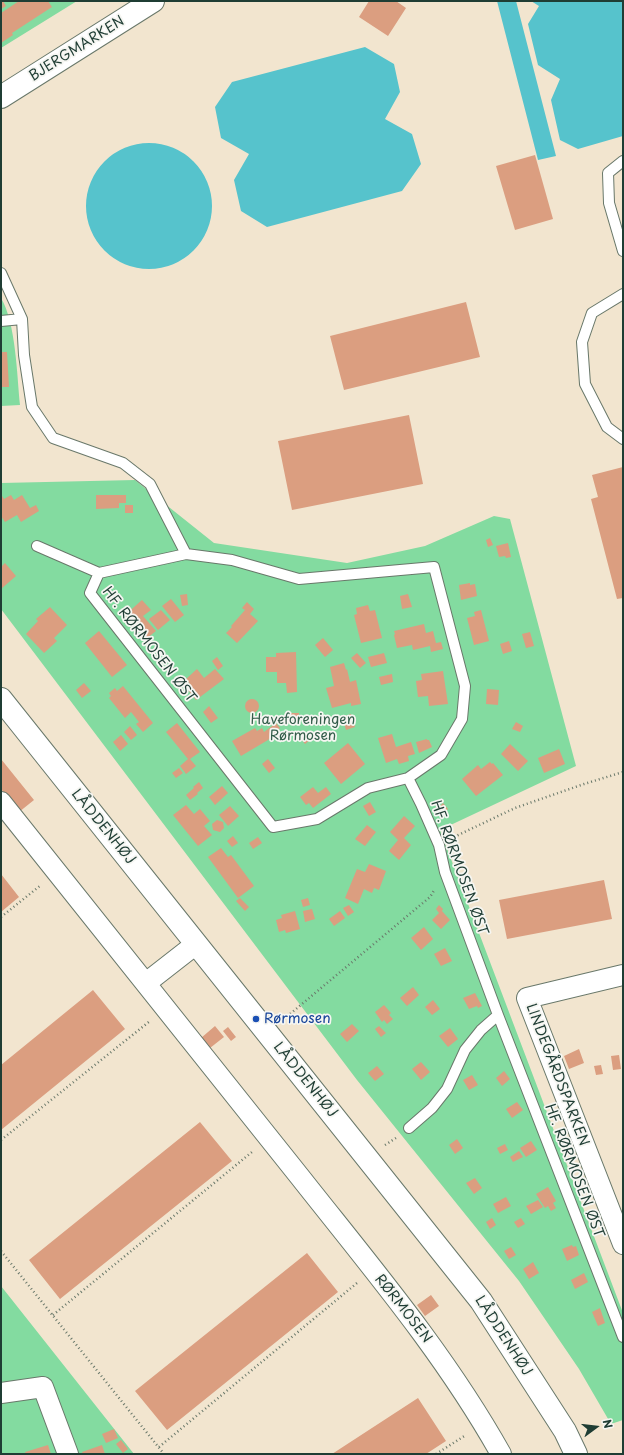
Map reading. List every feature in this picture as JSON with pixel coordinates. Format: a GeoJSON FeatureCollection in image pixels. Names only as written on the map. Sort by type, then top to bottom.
{"type":"FeatureCollection","features":[{"type":"Feature","properties":{"kind":"street","name":"BJERGMARKEN"},"geometry":{"type":"LineString","coordinates":[[1,97],[153,1]]}},
{"type":"Feature","properties":{"kind":"street","name":"LÅDDENHØJ"},"geometry":{"type":"LineString","coordinates":[[1,699],[481,1301],[565,1431],[576,1454]]}},
{"type":"Feature","properties":{"kind":"street","name":"RØRMOSEN"},"geometry":{"type":"LineString","coordinates":[[1,802],[146,982],[431,1344],[484,1423],[501,1454]]}},
{"type":"Feature","properties":{"kind":"street"},"geometry":{"type":"LineString","coordinates":[[146,982],[196,944]]}},
{"type":"Feature","properties":{"kind":"street","name":"LINDEGÅRDSPARKEN"},"geometry":{"type":"LineString","coordinates":[[623,975],[527,998],[623,1244]]}},
{"type":"Feature","properties":{"kind":"street"},"geometry":{"type":"LineString","coordinates":[[1,1393],[43,1387],[68,1454]]}},
{"type":"Feature","properties":{"kind":"lane"},"geometry":{"type":"LineString","coordinates":[[623,161],[608,173],[609,203],[623,251]]}},
{"type":"Feature","properties":{"kind":"lane"},"geometry":{"type":"LineString","coordinates":[[1,273],[22,319],[24,355],[32,407],[54,438],[123,463],[150,484],[186,554]]}},
{"type":"Feature","properties":{"kind":"lane"},"geometry":{"type":"LineString","coordinates":[[623,294],[592,313],[582,342],[586,384],[607,427],[623,439]]}},
{"type":"Feature","properties":{"kind":"lane"},"geometry":{"type":"LineString","coordinates":[[1,320],[22,319]]}},
{"type":"Feature","properties":{"kind":"lane"},"geometry":{"type":"LineString","coordinates":[[36,546],[99,573]]}},
{"type":"Feature","properties":{"kind":"lane","name":"HF. RØRMOSEN ØST"},"geometry":{"type":"LineString","coordinates":[[186,554],[232,560],[299,579],[434,567],[465,686],[462,719],[441,755],[408,778],[368,788],[317,819],[274,827],[90,593],[99,573],[186,554]]}},
{"type":"Feature","properties":{"kind":"lane","name":"HF. RØRMOSEN ØST"},"geometry":{"type":"LineString","coordinates":[[408,778],[421,804],[438,845],[446,872],[498,1015],[623,1337]]}},
{"type":"Feature","properties":{"kind":"lane"},"geometry":{"type":"LineString","coordinates":[[409,1128],[432,1108],[447,1088],[465,1050],[481,1030],[498,1015]]}},
{"type":"Feature","properties":{"kind":"path"},"geometry":{"type":"LineString","coordinates":[[438,845],[515,808],[623,772]]}},
{"type":"Feature","properties":{"kind":"path"},"geometry":{"type":"LineString","coordinates":[[1,917],[57,872]]}},
{"type":"Feature","properties":{"kind":"path"},"geometry":{"type":"LineString","coordinates":[[267,1033],[430,897],[446,872]]}},
{"type":"Feature","properties":{"kind":"path"},"geometry":{"type":"LineString","coordinates":[[1,1140],[166,1008]]}},
{"type":"Feature","properties":{"kind":"path"},"geometry":{"type":"LineString","coordinates":[[367,1158],[409,1128]]}},
{"type":"Feature","properties":{"kind":"path"},"geometry":{"type":"LineString","coordinates":[[53,1314],[269,1138]]}},
{"type":"Feature","properties":{"kind":"path"},"geometry":{"type":"LineString","coordinates":[[1,1251],[164,1454]]}},
{"type":"Feature","properties":{"kind":"path"},"geometry":{"type":"LineString","coordinates":[[158,1447],[374,1270]]}},
{"type":"Feature","properties":{"kind":"path"},"geometry":{"type":"LineString","coordinates":[[436,1454],[484,1423]]}},
{"type":"Feature","properties":{"kind":"green space"},"geometry":{"type":"Polygon","coordinates":[[[1,1],[77,1],[1,48],[1,1]]]}},
{"type":"Feature","properties":{"kind":"green space"},"geometry":{"type":"Polygon","coordinates":[[[1,298],[10,321],[13,335],[20,405],[1,406],[1,298]]]}},
{"type":"Feature","properties":{"kind":"green space","name":"Haveforeningen Rørmosen"},"geometry":{"type":"Polygon","coordinates":[[[135,480],[214,543],[347,563],[425,546],[494,516],[510,519],[576,766],[440,830],[623,1313],[623,1420],[611,1424],[579,1369],[519,1281],[357,1080],[1,609],[1,483],[135,480]]]}},
{"type":"Feature","properties":{"kind":"green space"},"geometry":{"type":"Polygon","coordinates":[[[1,1286],[134,1454],[1,1454],[1,1286]]]}},
{"type":"Feature","properties":{"kind":"water"},"geometry":{"type":"Polygon","coordinates":[[[497,1],[516,1],[556,156],[538,160],[497,1]]]}},
{"type":"Feature","properties":{"kind":"water"},"geometry":{"type":"Polygon","coordinates":[[[531,1],[623,1],[623,136],[578,149],[560,140],[551,100],[560,79],[538,65],[528,24],[539,6],[531,1]]]}},
{"type":"Feature","properties":{"kind":"water"},"geometry":{"type":"Polygon","coordinates":[[[365,47],[394,64],[400,92],[385,119],[412,134],[421,164],[402,191],[267,227],[241,211],[234,180],[249,154],[221,138],[215,107],[232,82],[365,47]]]}},
{"type":"Feature","properties":{"kind":"water"},"geometry":{"type":"Polygon","coordinates":[[[143,143],[155,143],[173,147],[194,161],[208,182],[212,206],[208,230],[194,251],[173,265],[155,269],[143,269],[125,265],[104,251],[90,230],[86,212],[86,200],[90,182],[104,161],[125,147],[143,143]]]}},
{"type":"Feature","properties":{"kind":"building"},"geometry":{"type":"Polygon","coordinates":[[[1,1],[3,1],[6,6],[1,9],[1,1]]]}},
{"type":"Feature","properties":{"kind":"building"},"geometry":{"type":"Polygon","coordinates":[[[19,1],[48,1],[52,7],[12,33],[13,35],[1,43],[1,13],[19,1]]]}},
{"type":"Feature","properties":{"kind":"building"},"geometry":{"type":"Polygon","coordinates":[[[369,1],[396,1],[406,8],[388,36],[359,17],[369,1]]]}},
{"type":"Feature","properties":{"kind":"building"},"geometry":{"type":"Polygon","coordinates":[[[535,155],[553,219],[515,230],[496,166],[535,155]]]}},
{"type":"Feature","properties":{"kind":"building"},"geometry":{"type":"Polygon","coordinates":[[[466,302],[480,357],[344,390],[330,336],[466,302]]]}},
{"type":"Feature","properties":{"kind":"building"},"geometry":{"type":"Polygon","coordinates":[[[1,352],[7,352],[9,387],[1,387],[1,352]]]}},
{"type":"Feature","properties":{"kind":"building"},"geometry":{"type":"Polygon","coordinates":[[[409,415],[423,484],[292,510],[278,441],[409,415]]]}},
{"type":"Feature","properties":{"kind":"building"},"geometry":{"type":"Polygon","coordinates":[[[623,467],[623,598],[617,599],[591,499],[598,497],[592,475],[623,467]]]}},
{"type":"Feature","properties":{"kind":"building"},"geometry":{"type":"Polygon","coordinates":[[[11,495],[14,500],[22,495],[30,508],[36,505],[39,511],[21,522],[17,515],[5,522],[1,516],[1,497],[2,496],[4,499],[11,495]]]}},
{"type":"Feature","properties":{"kind":"building"},"geometry":{"type":"Polygon","coordinates":[[[96,495],[126,495],[126,503],[119,503],[119,508],[96,509],[96,495]]]}},
{"type":"Feature","properties":{"kind":"building"},"geometry":{"type":"Polygon","coordinates":[[[125,505],[133,505],[133,513],[125,513],[125,505]]]}},
{"type":"Feature","properties":{"kind":"building"},"geometry":{"type":"Polygon","coordinates":[[[490,538],[493,545],[488,547],[486,540],[490,538]]]}},
{"type":"Feature","properties":{"kind":"building"},"geometry":{"type":"Polygon","coordinates":[[[508,543],[511,557],[499,557],[496,546],[508,543]]]}},
{"type":"Feature","properties":{"kind":"building"},"geometry":{"type":"Polygon","coordinates":[[[5,563],[16,576],[1,589],[1,567],[5,563]]]}},
{"type":"Feature","properties":{"kind":"building"},"geometry":{"type":"Polygon","coordinates":[[[470,583],[470,585],[475,584],[477,596],[461,600],[459,585],[470,583]]]}},
{"type":"Feature","properties":{"kind":"building"},"geometry":{"type":"Polygon","coordinates":[[[187,594],[188,605],[182,606],[180,595],[187,594]]]}},
{"type":"Feature","properties":{"kind":"building"},"geometry":{"type":"Polygon","coordinates":[[[408,594],[412,607],[402,609],[400,596],[408,594]]]}},
{"type":"Feature","properties":{"kind":"building"},"geometry":{"type":"Polygon","coordinates":[[[171,599],[184,615],[175,622],[162,606],[171,599]]]}},
{"type":"Feature","properties":{"kind":"building"},"geometry":{"type":"Polygon","coordinates":[[[142,600],[151,610],[143,616],[156,631],[146,639],[125,615],[142,600]]]}},
{"type":"Feature","properties":{"kind":"building"},"geometry":{"type":"Polygon","coordinates":[[[247,602],[254,609],[250,614],[258,621],[237,643],[226,633],[245,610],[242,608],[247,602]]]}},
{"type":"Feature","properties":{"kind":"building"},"geometry":{"type":"Polygon","coordinates":[[[368,605],[370,611],[375,610],[382,638],[361,643],[354,615],[357,614],[356,608],[368,605]]]}},
{"type":"Feature","properties":{"kind":"building"},"geometry":{"type":"Polygon","coordinates":[[[50,607],[67,625],[54,638],[57,641],[44,653],[26,634],[38,621],[36,619],[50,607]]]}},
{"type":"Feature","properties":{"kind":"building"},"geometry":{"type":"Polygon","coordinates":[[[161,610],[170,620],[158,630],[149,619],[161,610]]]}},
{"type":"Feature","properties":{"kind":"building"},"geometry":{"type":"Polygon","coordinates":[[[481,610],[489,641],[474,645],[467,618],[475,616],[474,612],[481,610]]]}},
{"type":"Feature","properties":{"kind":"building"},"geometry":{"type":"Polygon","coordinates":[[[424,624],[426,633],[433,631],[436,643],[441,642],[443,649],[431,652],[430,646],[413,650],[412,645],[397,648],[394,631],[424,624]]]}},
{"type":"Feature","properties":{"kind":"building"},"geometry":{"type":"Polygon","coordinates":[[[99,631],[127,665],[112,677],[85,643],[99,631]]]}},
{"type":"Feature","properties":{"kind":"building"},"geometry":{"type":"Polygon","coordinates":[[[530,632],[534,646],[526,648],[522,634],[530,632]]]}},
{"type":"Feature","properties":{"kind":"building"},"geometry":{"type":"Polygon","coordinates":[[[323,638],[333,650],[325,657],[315,645],[323,638]]]}},
{"type":"Feature","properties":{"kind":"building"},"geometry":{"type":"Polygon","coordinates":[[[509,641],[512,651],[503,654],[500,644],[509,641]]]}},
{"type":"Feature","properties":{"kind":"building"},"geometry":{"type":"Polygon","coordinates":[[[296,652],[297,692],[287,693],[286,683],[277,683],[277,672],[266,672],[266,657],[276,657],[276,653],[296,652]]]}},
{"type":"Feature","properties":{"kind":"building"},"geometry":{"type":"Polygon","coordinates":[[[357,653],[366,663],[360,668],[351,658],[357,653]]]}},
{"type":"Feature","properties":{"kind":"building"},"geometry":{"type":"Polygon","coordinates":[[[384,653],[387,663],[371,667],[368,657],[384,653]]]}},
{"type":"Feature","properties":{"kind":"building"},"geometry":{"type":"Polygon","coordinates":[[[217,657],[223,666],[218,670],[212,661],[217,657]]]}},
{"type":"Feature","properties":{"kind":"building"},"geometry":{"type":"Polygon","coordinates":[[[344,663],[350,682],[356,680],[361,704],[351,706],[351,703],[332,708],[326,688],[334,686],[330,667],[344,663]]]}},
{"type":"Feature","properties":{"kind":"building"},"geometry":{"type":"Polygon","coordinates":[[[197,669],[204,678],[215,669],[224,679],[196,700],[188,690],[192,687],[186,679],[197,669]]]}},
{"type":"Feature","properties":{"kind":"building"},"geometry":{"type":"Polygon","coordinates":[[[443,671],[448,704],[429,706],[428,696],[418,697],[416,681],[422,680],[421,674],[443,671]]]}},
{"type":"Feature","properties":{"kind":"building"},"geometry":{"type":"Polygon","coordinates":[[[392,674],[393,682],[381,685],[379,677],[392,674]]]}},
{"type":"Feature","properties":{"kind":"building"},"geometry":{"type":"Polygon","coordinates":[[[84,683],[91,691],[82,698],[76,690],[84,683]]]}},
{"type":"Feature","properties":{"kind":"building"},"geometry":{"type":"Polygon","coordinates":[[[123,686],[153,723],[143,732],[136,724],[139,722],[131,712],[125,718],[109,698],[111,696],[109,693],[115,688],[117,691],[123,686]]]}},
{"type":"Feature","properties":{"kind":"building"},"geometry":{"type":"Polygon","coordinates":[[[487,689],[499,690],[498,705],[486,704],[487,689]]]}},
{"type":"Feature","properties":{"kind":"building"},"geometry":{"type":"Polygon","coordinates":[[[252,699],[257,701],[259,706],[257,711],[252,713],[247,711],[245,706],[247,701],[252,699]]]}},
{"type":"Feature","properties":{"kind":"building"},"geometry":{"type":"Polygon","coordinates":[[[209,706],[218,718],[211,723],[203,712],[209,706]]]}},
{"type":"Feature","properties":{"kind":"building"},"geometry":{"type":"Polygon","coordinates":[[[290,713],[299,713],[299,719],[291,720],[290,713]]]}},
{"type":"Feature","properties":{"kind":"building"},"geometry":{"type":"Polygon","coordinates":[[[351,714],[355,727],[346,730],[342,717],[351,714]]]}},
{"type":"Feature","properties":{"kind":"building"},"geometry":{"type":"Polygon","coordinates":[[[516,722],[523,726],[520,732],[512,729],[516,722]]]}},
{"type":"Feature","properties":{"kind":"building"},"geometry":{"type":"Polygon","coordinates":[[[177,723],[200,752],[190,759],[196,766],[186,774],[180,766],[188,759],[166,732],[177,723]]]}},
{"type":"Feature","properties":{"kind":"building"},"geometry":{"type":"Polygon","coordinates":[[[276,723],[280,728],[268,740],[241,756],[232,741],[255,728],[257,731],[262,728],[264,732],[276,723]]]}},
{"type":"Feature","properties":{"kind":"building"},"geometry":{"type":"Polygon","coordinates":[[[130,726],[137,735],[131,740],[124,732],[130,726]]]}},
{"type":"Feature","properties":{"kind":"building"},"geometry":{"type":"Polygon","coordinates":[[[304,733],[310,740],[305,744],[299,736],[304,733]]]}},
{"type":"Feature","properties":{"kind":"building"},"geometry":{"type":"Polygon","coordinates":[[[392,734],[396,747],[411,742],[415,754],[408,756],[409,761],[399,764],[397,759],[386,763],[378,738],[392,734]]]}},
{"type":"Feature","properties":{"kind":"building"},"geometry":{"type":"Polygon","coordinates":[[[121,735],[128,744],[120,751],[113,742],[121,735]]]}},
{"type":"Feature","properties":{"kind":"building"},"geometry":{"type":"Polygon","coordinates":[[[427,739],[432,747],[419,753],[416,742],[427,739]]]}},
{"type":"Feature","properties":{"kind":"building"},"geometry":{"type":"Polygon","coordinates":[[[348,743],[365,764],[341,784],[324,763],[348,743]]]}},
{"type":"Feature","properties":{"kind":"building"},"geometry":{"type":"Polygon","coordinates":[[[510,744],[528,761],[518,771],[501,754],[510,744]]]}},
{"type":"Feature","properties":{"kind":"building"},"geometry":{"type":"Polygon","coordinates":[[[559,749],[565,764],[544,773],[538,758],[559,749]]]}},
{"type":"Feature","properties":{"kind":"building"},"geometry":{"type":"Polygon","coordinates":[[[1,759],[34,800],[19,812],[1,789],[1,759]]]}},
{"type":"Feature","properties":{"kind":"building"},"geometry":{"type":"Polygon","coordinates":[[[268,759],[275,768],[269,773],[262,764],[268,759]]]}},
{"type":"Feature","properties":{"kind":"building"},"geometry":{"type":"Polygon","coordinates":[[[490,762],[492,764],[493,763],[503,775],[476,796],[462,779],[478,765],[481,769],[490,762]]]}},
{"type":"Feature","properties":{"kind":"building"},"geometry":{"type":"Polygon","coordinates":[[[179,768],[183,773],[176,778],[172,773],[179,768]]]}},
{"type":"Feature","properties":{"kind":"building"},"geometry":{"type":"Polygon","coordinates":[[[199,782],[203,788],[190,800],[186,795],[199,782]]]}},
{"type":"Feature","properties":{"kind":"building"},"geometry":{"type":"Polygon","coordinates":[[[222,786],[228,793],[215,805],[209,797],[222,786]]]}},
{"type":"Feature","properties":{"kind":"building"},"geometry":{"type":"Polygon","coordinates":[[[313,787],[318,793],[326,787],[331,794],[313,808],[309,803],[306,805],[300,797],[313,787]]]}},
{"type":"Feature","properties":{"kind":"building"},"geometry":{"type":"Polygon","coordinates":[[[370,802],[376,812],[369,816],[363,806],[370,802]]]}},
{"type":"Feature","properties":{"kind":"building"},"geometry":{"type":"Polygon","coordinates":[[[443,803],[448,809],[443,814],[438,808],[443,803]]]}},
{"type":"Feature","properties":{"kind":"building"},"geometry":{"type":"Polygon","coordinates":[[[186,805],[194,814],[200,809],[210,821],[204,826],[212,835],[198,846],[173,815],[186,805]]]}},
{"type":"Feature","properties":{"kind":"building"},"geometry":{"type":"Polygon","coordinates":[[[230,806],[239,816],[228,826],[219,815],[230,806]]]}},
{"type":"Feature","properties":{"kind":"building"},"geometry":{"type":"Polygon","coordinates":[[[404,816],[415,826],[404,838],[411,845],[399,860],[389,851],[398,840],[390,832],[404,816]]]}},
{"type":"Feature","properties":{"kind":"building"},"geometry":{"type":"Polygon","coordinates":[[[217,820],[223,822],[224,828],[220,832],[213,830],[212,824],[217,820]]]}},
{"type":"Feature","properties":{"kind":"building"},"geometry":{"type":"Polygon","coordinates":[[[367,825],[376,832],[365,846],[355,839],[367,825]]]}},
{"type":"Feature","properties":{"kind":"building"},"geometry":{"type":"Polygon","coordinates":[[[233,836],[238,843],[232,847],[227,841],[233,836]]]}},
{"type":"Feature","properties":{"kind":"building"},"geometry":{"type":"Polygon","coordinates":[[[258,837],[262,843],[253,849],[249,843],[258,837]]]}},
{"type":"Feature","properties":{"kind":"building"},"geometry":{"type":"Polygon","coordinates":[[[221,848],[228,857],[231,855],[254,886],[238,898],[208,857],[221,848]]]}},
{"type":"Feature","properties":{"kind":"building"},"geometry":{"type":"Polygon","coordinates":[[[369,864],[386,871],[379,890],[374,888],[372,893],[364,889],[358,904],[345,898],[357,869],[365,872],[369,864]]]}},
{"type":"Feature","properties":{"kind":"building"},"geometry":{"type":"Polygon","coordinates":[[[1,874],[19,897],[1,912],[1,874]]]}},
{"type":"Feature","properties":{"kind":"building"},"geometry":{"type":"Polygon","coordinates":[[[604,880],[612,919],[507,939],[499,900],[604,880]]]}},
{"type":"Feature","properties":{"kind":"building"},"geometry":{"type":"Polygon","coordinates":[[[240,898],[249,907],[245,911],[236,901],[240,898]]]}},
{"type":"Feature","properties":{"kind":"building"},"geometry":{"type":"Polygon","coordinates":[[[308,898],[310,905],[303,907],[301,900],[308,898]]]}},
{"type":"Feature","properties":{"kind":"building"},"geometry":{"type":"Polygon","coordinates":[[[349,905],[354,912],[348,916],[343,908],[349,905]]]}},
{"type":"Feature","properties":{"kind":"building"},"geometry":{"type":"Polygon","coordinates":[[[439,905],[450,920],[441,929],[432,920],[439,913],[436,909],[439,905]]]}},
{"type":"Feature","properties":{"kind":"building"},"geometry":{"type":"Polygon","coordinates":[[[312,909],[315,919],[305,922],[303,911],[312,909]]]}},
{"type":"Feature","properties":{"kind":"building"},"geometry":{"type":"Polygon","coordinates":[[[295,911],[300,929],[286,933],[285,930],[279,932],[276,920],[282,918],[281,915],[295,911]]]}},
{"type":"Feature","properties":{"kind":"building"},"geometry":{"type":"Polygon","coordinates":[[[340,911],[345,918],[334,926],[329,919],[340,911]]]}},
{"type":"Feature","properties":{"kind":"building"},"geometry":{"type":"Polygon","coordinates":[[[424,927],[433,939],[421,950],[411,938],[424,927]]]}},
{"type":"Feature","properties":{"kind":"building"},"geometry":{"type":"Polygon","coordinates":[[[445,948],[452,961],[441,966],[434,954],[445,948]]]}},
{"type":"Feature","properties":{"kind":"building"},"geometry":{"type":"Polygon","coordinates":[[[413,987],[419,995],[407,1006],[400,998],[413,987]]]}},
{"type":"Feature","properties":{"kind":"building"},"geometry":{"type":"Polygon","coordinates":[[[93,990],[125,1029],[1,1130],[1,1065],[93,990]]]}},
{"type":"Feature","properties":{"kind":"building"},"geometry":{"type":"Polygon","coordinates":[[[475,993],[482,1006],[469,1009],[463,998],[475,993]]]}},
{"type":"Feature","properties":{"kind":"building"},"geometry":{"type":"Polygon","coordinates":[[[433,1000],[440,1009],[432,1015],[425,1007],[433,1000]]]}},
{"type":"Feature","properties":{"kind":"building"},"geometry":{"type":"Polygon","coordinates":[[[384,1005],[391,1013],[389,1015],[393,1019],[387,1024],[384,1020],[382,1022],[375,1012],[384,1005]]]}},
{"type":"Feature","properties":{"kind":"building"},"geometry":{"type":"Polygon","coordinates":[[[352,1024],[359,1031],[347,1042],[340,1034],[352,1024]]]}},
{"type":"Feature","properties":{"kind":"building"},"geometry":{"type":"Polygon","coordinates":[[[215,1026],[224,1037],[210,1048],[201,1038],[215,1026]]]}},
{"type":"Feature","properties":{"kind":"building"},"geometry":{"type":"Polygon","coordinates":[[[379,1026],[386,1033],[381,1037],[375,1029],[379,1026]]]}},
{"type":"Feature","properties":{"kind":"building"},"geometry":{"type":"Polygon","coordinates":[[[228,1027],[236,1037],[231,1041],[223,1031],[228,1027]]]}},
{"type":"Feature","properties":{"kind":"building"},"geometry":{"type":"Polygon","coordinates":[[[450,1028],[458,1039],[448,1047],[439,1036],[450,1028]]]}},
{"type":"Feature","properties":{"kind":"building"},"geometry":{"type":"Polygon","coordinates":[[[579,1049],[584,1063],[569,1069],[564,1056],[579,1049]]]}},
{"type":"Feature","properties":{"kind":"building"},"geometry":{"type":"Polygon","coordinates":[[[619,1055],[621,1069],[613,1070],[611,1056],[619,1055]]]}},
{"type":"Feature","properties":{"kind":"building"},"geometry":{"type":"Polygon","coordinates":[[[421,1062],[430,1072],[421,1080],[412,1069],[421,1062]]]}},
{"type":"Feature","properties":{"kind":"building"},"geometry":{"type":"Polygon","coordinates":[[[601,1065],[603,1074],[596,1075],[594,1066],[601,1065]]]}},
{"type":"Feature","properties":{"kind":"building"},"geometry":{"type":"Polygon","coordinates":[[[377,1066],[384,1074],[375,1081],[368,1073],[377,1066]]]}},
{"type":"Feature","properties":{"kind":"building"},"geometry":{"type":"Polygon","coordinates":[[[504,1071],[510,1079],[502,1086],[496,1078],[504,1071]]]}},
{"type":"Feature","properties":{"kind":"building"},"geometry":{"type":"Polygon","coordinates":[[[472,1075],[478,1085],[469,1090],[463,1080],[472,1075]]]}},
{"type":"Feature","properties":{"kind":"building"},"geometry":{"type":"Polygon","coordinates":[[[517,1102],[523,1110],[512,1118],[506,1109],[517,1102]]]}},
{"type":"Feature","properties":{"kind":"building"},"geometry":{"type":"Polygon","coordinates":[[[200,1122],[232,1161],[60,1299],[29,1260],[200,1122]]]}},
{"type":"Feature","properties":{"kind":"building"},"geometry":{"type":"Polygon","coordinates":[[[457,1139],[463,1148],[455,1154],[449,1145],[457,1139]]]}},
{"type":"Feature","properties":{"kind":"building"},"geometry":{"type":"Polygon","coordinates":[[[531,1141],[537,1150],[526,1157],[520,1148],[531,1141]]]}},
{"type":"Feature","properties":{"kind":"building"},"geometry":{"type":"Polygon","coordinates":[[[505,1144],[508,1150],[500,1154],[497,1148],[505,1144]]]}},
{"type":"Feature","properties":{"kind":"building"},"geometry":{"type":"Polygon","coordinates":[[[519,1151],[523,1157],[513,1162],[510,1157],[519,1151]]]}},
{"type":"Feature","properties":{"kind":"building"},"geometry":{"type":"Polygon","coordinates":[[[475,1178],[482,1188],[474,1194],[466,1183],[475,1178]]]}},
{"type":"Feature","properties":{"kind":"building"},"geometry":{"type":"Polygon","coordinates":[[[548,1187],[556,1201],[553,1203],[556,1208],[551,1211],[548,1206],[545,1208],[536,1194],[548,1187]]]}},
{"type":"Feature","properties":{"kind":"building"},"geometry":{"type":"Polygon","coordinates":[[[506,1197],[511,1206],[498,1213],[493,1204],[506,1197]]]}},
{"type":"Feature","properties":{"kind":"building"},"geometry":{"type":"Polygon","coordinates":[[[538,1200],[543,1207],[531,1214],[526,1206],[538,1200]]]}},
{"type":"Feature","properties":{"kind":"building"},"geometry":{"type":"Polygon","coordinates":[[[492,1218],[496,1225],[490,1229],[486,1222],[492,1218]]]}},
{"type":"Feature","properties":{"kind":"building"},"geometry":{"type":"Polygon","coordinates":[[[521,1218],[525,1224],[518,1228],[514,1222],[521,1218]]]}},
{"type":"Feature","properties":{"kind":"building"},"geometry":{"type":"Polygon","coordinates":[[[572,1245],[573,1247],[576,1246],[579,1255],[567,1261],[562,1249],[572,1245]]]}},
{"type":"Feature","properties":{"kind":"building"},"geometry":{"type":"Polygon","coordinates":[[[511,1247],[516,1255],[509,1259],[504,1251],[511,1247]]]}},
{"type":"Feature","properties":{"kind":"building"},"geometry":{"type":"Polygon","coordinates":[[[307,1253],[338,1292],[167,1430],[135,1391],[307,1253]]]}},
{"type":"Feature","properties":{"kind":"building"},"geometry":{"type":"Polygon","coordinates":[[[533,1262],[539,1273],[529,1279],[523,1269],[533,1262]]]}},
{"type":"Feature","properties":{"kind":"building"},"geometry":{"type":"Polygon","coordinates":[[[584,1273],[588,1282],[575,1289],[571,1280],[584,1273]]]}},
{"type":"Feature","properties":{"kind":"building"},"geometry":{"type":"Polygon","coordinates":[[[431,1295],[439,1306],[425,1316],[417,1305],[431,1295]]]}},
{"type":"Feature","properties":{"kind":"building"},"geometry":{"type":"Polygon","coordinates":[[[600,1308],[605,1323],[598,1326],[592,1312],[600,1308]]]}},
{"type":"Feature","properties":{"kind":"building"},"geometry":{"type":"Polygon","coordinates":[[[418,1398],[446,1441],[426,1454],[332,1454],[418,1398]]]}},
{"type":"Feature","properties":{"kind":"building"},"geometry":{"type":"Polygon","coordinates":[[[114,1429],[118,1438],[106,1443],[102,1434],[114,1429]]]}},
{"type":"Feature","properties":{"kind":"building"},"geometry":{"type":"Polygon","coordinates":[[[121,1440],[128,1449],[123,1453],[116,1444],[121,1440]]]}},
{"type":"Feature","properties":{"kind":"building"},"geometry":{"type":"Polygon","coordinates":[[[48,1445],[51,1454],[26,1454],[25,1452],[48,1445]]]}},
{"type":"Feature","properties":{"kind":"building"},"geometry":{"type":"Polygon","coordinates":[[[102,1445],[105,1454],[83,1454],[82,1452],[102,1445]]]}},
{"type":"Feature","properties":{"kind":"place","name":"Rørmosen"},"geometry":{"type":"Point","coordinates":[256,1019]}}]}
